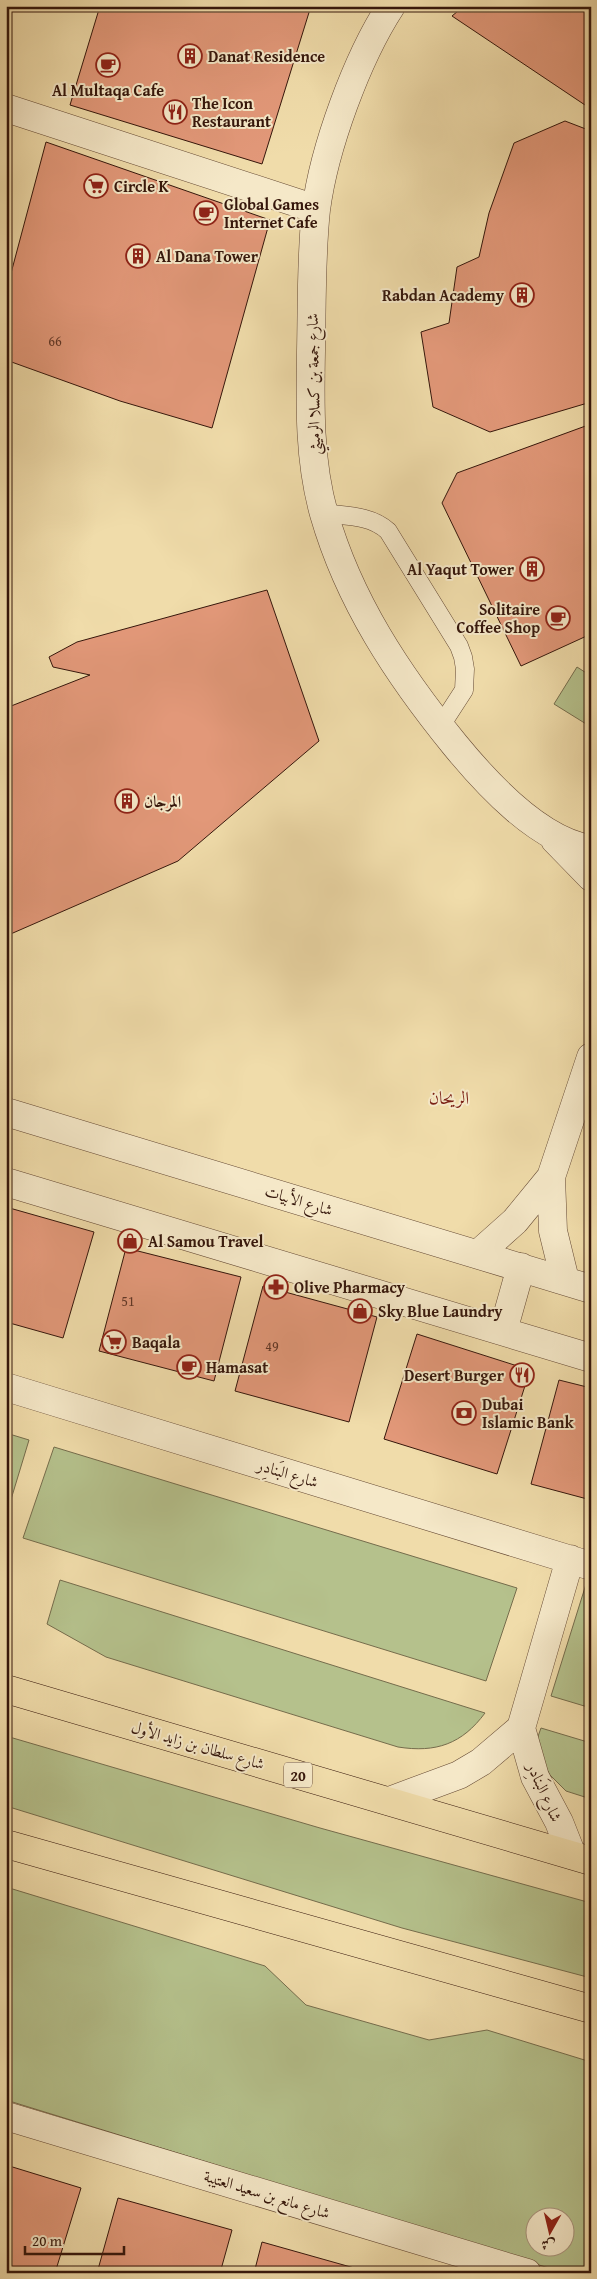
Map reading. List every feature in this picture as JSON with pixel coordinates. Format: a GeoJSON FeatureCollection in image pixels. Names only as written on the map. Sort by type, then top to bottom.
{"type":"FeatureCollection","features":[{"type":"Feature","properties":{"kind":"main road","name":"شارع سلطان بن زايد الأول"},"geometry":{"type":"LineString","coordinates":[[11,1692],[581,1858]]}},
{"type":"Feature","properties":{"kind":"main road"},"geometry":{"type":"LineString","coordinates":[[6,1844],[591,2009]]}},
{"type":"Feature","properties":{"kind":"street","name":"شارع جمعة بن كسلا الرميثي"},"geometry":{"type":"LineString","coordinates":[[391,6],[359,66],[330,147],[316,209],[312,300],[311,444],[324,513],[339,560],[368,620],[410,688],[440,727],[488,782],[551,835],[566,843],[591,848]]}},
{"type":"Feature","properties":{"kind":"street"},"geometry":{"type":"LineString","coordinates":[[6,108],[316,209]]}},
{"type":"Feature","properties":{"kind":"street"},"geometry":{"type":"LineString","coordinates":[[551,835],[591,876]]}},
{"type":"Feature","properties":{"kind":"street"},"geometry":{"type":"LineString","coordinates":[[478,1254],[515,1222],[551,1177],[591,1057]]}},
{"type":"Feature","properties":{"kind":"street","name":"شارع الأبيات"},"geometry":{"type":"LineString","coordinates":[[6,1112],[591,1289]]}},
{"type":"Feature","properties":{"kind":"street"},"geometry":{"type":"LineString","coordinates":[[551,1177],[553,1231],[565,1280]]}},
{"type":"Feature","properties":{"kind":"street"},"geometry":{"type":"LineString","coordinates":[[6,1182],[591,1358]]}},
{"type":"Feature","properties":{"kind":"street"},"geometry":{"type":"LineString","coordinates":[[503,1331],[522,1267]]}},
{"type":"Feature","properties":{"kind":"street","name":"شارع البَنادِر"},"geometry":{"type":"LineString","coordinates":[[6,1387],[580,1563],[521,1728],[535,1777],[581,1858]]}},
{"type":"Feature","properties":{"kind":"street"},"geometry":{"type":"LineString","coordinates":[[389,1801],[459,1775],[481,1762],[521,1728]]}},
{"type":"Feature","properties":{"kind":"street","name":"شارع مانع بن سعيد العتيبة"},"geometry":{"type":"LineString","coordinates":[[6,2116],[527,2273]]}},
{"type":"Feature","properties":{"kind":"lane"},"geometry":{"type":"LineString","coordinates":[[324,513],[366,518],[388,531],[459,646],[465,669],[464,690],[440,727]]}},
{"type":"Feature","properties":{"kind":"green space"},"geometry":{"type":"Polygon","coordinates":[[[577,667],[591,676],[591,727],[554,704],[577,667]]]}},
{"type":"Feature","properties":{"kind":"green space"},"geometry":{"type":"Polygon","coordinates":[[[6,1433],[29,1440],[6,1516],[6,1433]]]}},
{"type":"Feature","properties":{"kind":"green space"},"geometry":{"type":"Polygon","coordinates":[[[54,1447],[517,1588],[486,1681],[23,1538],[54,1447]]]}},
{"type":"Feature","properties":{"kind":"green space"},"geometry":{"type":"Polygon","coordinates":[[[60,1580],[485,1713],[467,1732],[447,1744],[424,1749],[398,1747],[106,1657],[47,1624],[60,1580]]]}},
{"type":"Feature","properties":{"kind":"green space"},"geometry":{"type":"Polygon","coordinates":[[[587,1581],[591,1582],[591,1708],[551,1696],[587,1581]]]}},
{"type":"Feature","properties":{"kind":"green space"},"geometry":{"type":"Polygon","coordinates":[[[541,1728],[591,1743],[591,1799],[566,1791],[550,1775],[540,1757],[536,1742],[541,1728]]]}},
{"type":"Feature","properties":{"kind":"green space"},"geometry":{"type":"Polygon","coordinates":[[[6,1736],[320,1828],[591,1903],[591,1978],[402,1928],[6,1806],[6,1736]]]}},
{"type":"Feature","properties":{"kind":"green space"},"geometry":{"type":"Polygon","coordinates":[[[6,1887],[265,1966],[306,2005],[429,2040],[487,2030],[591,2062],[591,2273],[565,2273],[6,2100],[6,1887]]]}},
{"type":"Feature","properties":{"kind":"building","name":"Danat Residence"},"geometry":{"type":"Polygon","coordinates":[[[100,6],[311,6],[262,164],[70,105],[100,6]]]}},
{"type":"Feature","properties":{"kind":"building"},"geometry":{"type":"Polygon","coordinates":[[[464,6],[591,6],[591,109],[452,16],[464,6]]]}},
{"type":"Feature","properties":{"kind":"building","name":"Rabdan Academy"},"geometry":{"type":"Polygon","coordinates":[[[565,121],[591,131],[591,402],[490,432],[433,407],[421,332],[449,323],[457,267],[479,257],[489,213],[514,143],[565,121]]]}},
{"type":"Feature","properties":{"kind":"building","name":"Al Dana Tower"},"geometry":{"type":"Polygon","coordinates":[[[46,142],[270,220],[212,428],[120,401],[6,360],[6,292],[46,142]]]}},
{"type":"Feature","properties":{"kind":"building","name":"Al Yaqut Tower"},"geometry":{"type":"Polygon","coordinates":[[[591,424],[591,634],[521,666],[442,503],[457,473],[591,424]]]}},
{"type":"Feature","properties":{"kind":"building","name":"المرجان"},"geometry":{"type":"Polygon","coordinates":[[[267,590],[319,741],[178,861],[6,936],[6,708],[90,675],[53,667],[49,657],[77,642],[267,590]]]}},
{"type":"Feature","properties":{"kind":"building"},"geometry":{"type":"Polygon","coordinates":[[[6,1207],[94,1232],[63,1338],[6,1322],[6,1207]]]}},
{"type":"Feature","properties":{"kind":"building"},"geometry":{"type":"Polygon","coordinates":[[[126,1248],[241,1277],[214,1381],[99,1351],[126,1248]]]}},
{"type":"Feature","properties":{"kind":"building"},"geometry":{"type":"Polygon","coordinates":[[[263,1286],[377,1317],[349,1422],[235,1391],[263,1286]]]}},
{"type":"Feature","properties":{"kind":"building"},"geometry":{"type":"Polygon","coordinates":[[[417,1334],[530,1370],[497,1474],[384,1439],[417,1334]]]}},
{"type":"Feature","properties":{"kind":"building"},"geometry":{"type":"Polygon","coordinates":[[[559,1380],[591,1388],[591,1500],[531,1484],[559,1380]]]}},
{"type":"Feature","properties":{"kind":"building"},"geometry":{"type":"Polygon","coordinates":[[[6,2165],[81,2188],[55,2273],[6,2273],[6,2165]]]}},
{"type":"Feature","properties":{"kind":"building"},"geometry":{"type":"Polygon","coordinates":[[[118,2198],[232,2230],[220,2273],[97,2273],[118,2198]]]}},
{"type":"Feature","properties":{"kind":"building"},"geometry":{"type":"Polygon","coordinates":[[[262,2242],[372,2273],[254,2273],[262,2242]]]}},
{"type":"Feature","properties":{"kind":"place","name":"Danat Residence"},"geometry":{"type":"Point","coordinates":[190,56]}},
{"type":"Feature","properties":{"kind":"place","name":"Al Multaqa Cafe"},"geometry":{"type":"Point","coordinates":[108,65]}},
{"type":"Feature","properties":{"kind":"place","name":"The Icon Restaurant"},"geometry":{"type":"Point","coordinates":[175,112]}},
{"type":"Feature","properties":{"kind":"place","name":"Circle K"},"geometry":{"type":"Point","coordinates":[96,186]}},
{"type":"Feature","properties":{"kind":"place","name":"Global Games Internet Cafe"},"geometry":{"type":"Point","coordinates":[206,213]}},
{"type":"Feature","properties":{"kind":"place","name":"Al Dana Tower"},"geometry":{"type":"Point","coordinates":[138,256]}},
{"type":"Feature","properties":{"kind":"place","name":"Rabdan Academy"},"geometry":{"type":"Point","coordinates":[522,295]}},
{"type":"Feature","properties":{"kind":"place","name":"Al Yaqut Tower"},"geometry":{"type":"Point","coordinates":[532,569]}},
{"type":"Feature","properties":{"kind":"place","name":"Solitaire Coffee Shop"},"geometry":{"type":"Point","coordinates":[558,618]}},
{"type":"Feature","properties":{"kind":"place","name":"المرجان"},"geometry":{"type":"Point","coordinates":[127,801]}},
{"type":"Feature","properties":{"kind":"place","name":"Al Samou Travel"},"geometry":{"type":"Point","coordinates":[130,1241]}},
{"type":"Feature","properties":{"kind":"place","name":"Olive Pharmacy"},"geometry":{"type":"Point","coordinates":[276,1287]}},
{"type":"Feature","properties":{"kind":"place","name":"Sky Blue Laundry"},"geometry":{"type":"Point","coordinates":[360,1311]}},
{"type":"Feature","properties":{"kind":"place","name":"Baqala"},"geometry":{"type":"Point","coordinates":[114,1342]}},
{"type":"Feature","properties":{"kind":"place","name":"Hamasat"},"geometry":{"type":"Point","coordinates":[189,1367]}},
{"type":"Feature","properties":{"kind":"place","name":"Desert Burger"},"geometry":{"type":"Point","coordinates":[522,1375]}},
{"type":"Feature","properties":{"kind":"place","name":"Dubai Islamic Bank"},"geometry":{"type":"Point","coordinates":[464,1413]}},
{"type":"Feature","properties":{"kind":"district","name":"الريحان"},"geometry":{"type":"Point","coordinates":[449,1097]}}]}
